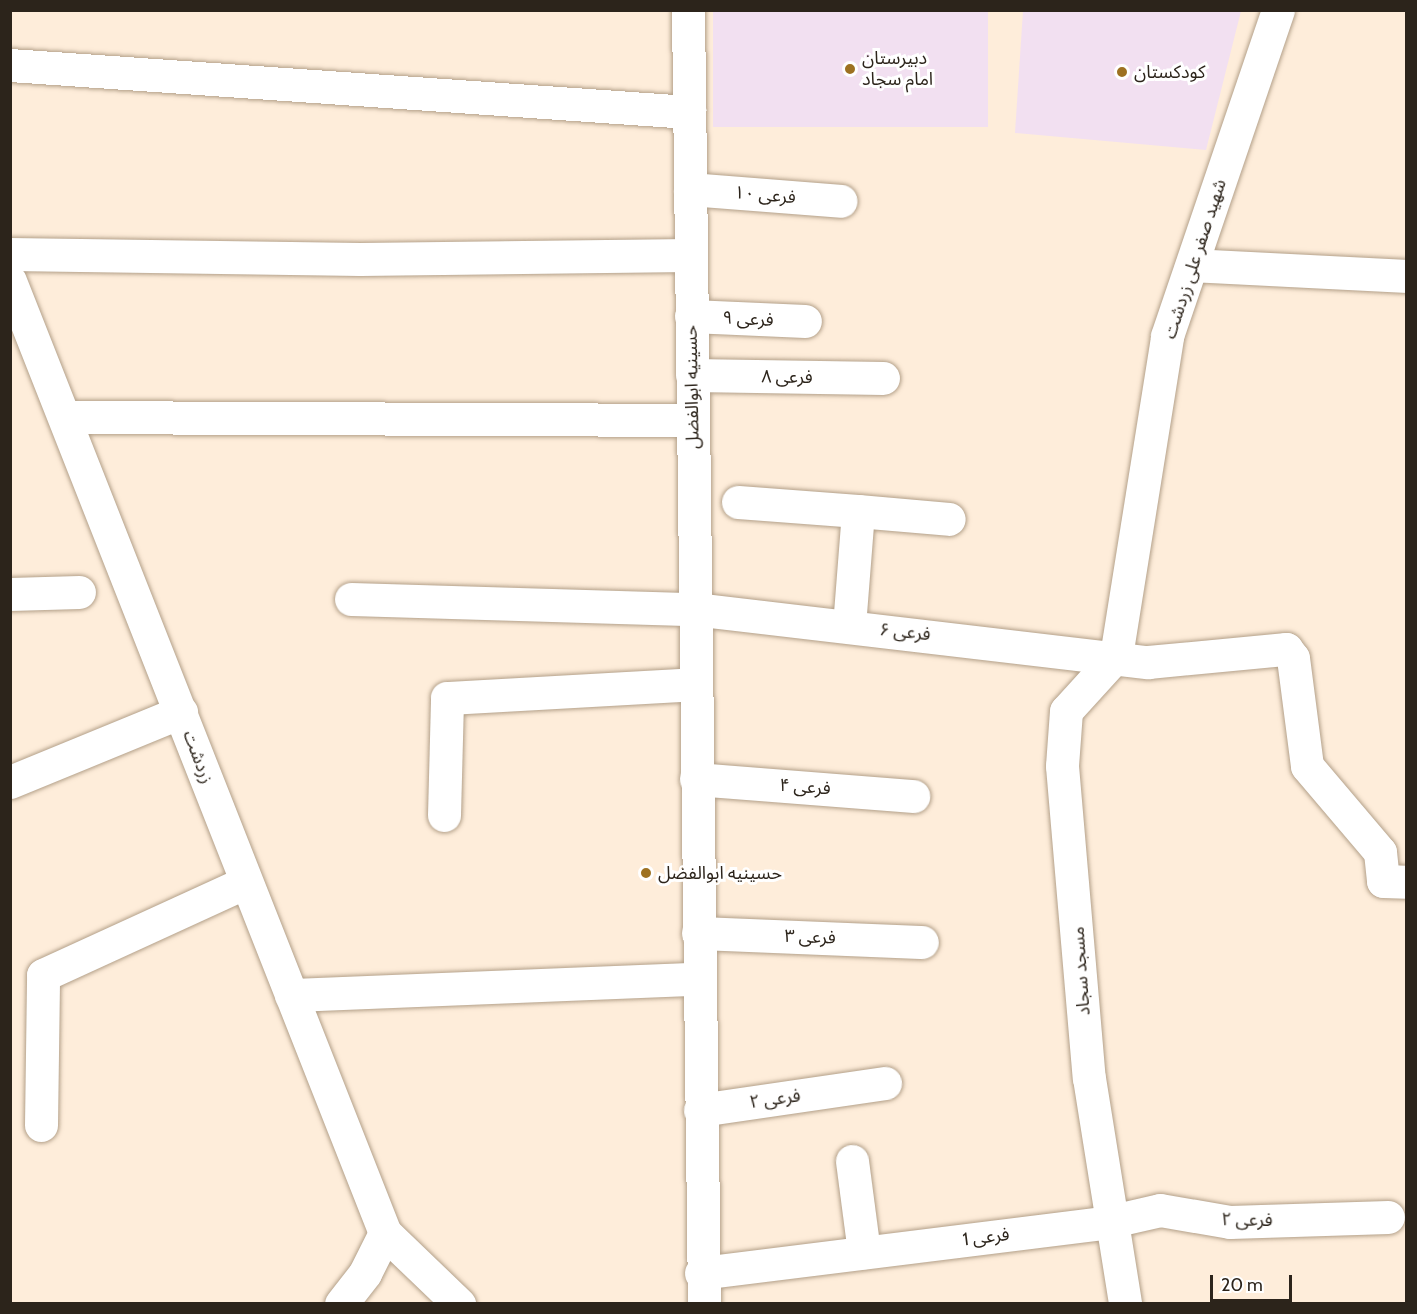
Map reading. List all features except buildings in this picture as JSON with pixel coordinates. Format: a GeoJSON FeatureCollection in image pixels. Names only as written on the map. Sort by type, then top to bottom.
{"type":"FeatureCollection","features":[{"type":"Feature","properties":{"kind":"street","name":"حسینیه ابوالفضل"},"geometry":{"type":"LineString","coordinates":[[688,10],[703,1288]]}},
{"type":"Feature","properties":{"kind":"street","name":"شهید صفر علی زردشت"},"geometry":{"type":"LineString","coordinates":[[1116,656],[1167,336],[1278,10]]}},
{"type":"Feature","properties":{"kind":"street"},"geometry":{"type":"LineString","coordinates":[[10,65],[689,112]]}},
{"type":"Feature","properties":{"kind":"street","name":"فرعی ۱۰"},"geometry":{"type":"LineString","coordinates":[[690,189],[841,201]]}},
{"type":"Feature","properties":{"kind":"street"},"geometry":{"type":"LineString","coordinates":[[10,254],[360,259],[690,255]]}},
{"type":"Feature","properties":{"kind":"street"},"geometry":{"type":"LineString","coordinates":[[1191,265],[1407,276]]}},
{"type":"Feature","properties":{"kind":"street","name":"زردشت"},"geometry":{"type":"LineString","coordinates":[[10,281],[66,417],[385,1233]]}},
{"type":"Feature","properties":{"kind":"street","name":"فرعی ۹"},"geometry":{"type":"LineString","coordinates":[[691,316],[805,321]]}},
{"type":"Feature","properties":{"kind":"street","name":"فرعی ۸"},"geometry":{"type":"LineString","coordinates":[[692,375],[883,378]]}},
{"type":"Feature","properties":{"kind":"street"},"geometry":{"type":"LineString","coordinates":[[66,417],[692,420]]}},
{"type":"Feature","properties":{"kind":"street"},"geometry":{"type":"LineString","coordinates":[[738,502],[949,519]]}},
{"type":"Feature","properties":{"kind":"street"},"geometry":{"type":"LineString","coordinates":[[849,626],[858,511]]}},
{"type":"Feature","properties":{"kind":"street"},"geometry":{"type":"LineString","coordinates":[[10,594],[79,592]]}},
{"type":"Feature","properties":{"kind":"street","name":"فرعی ۶"},"geometry":{"type":"LineString","coordinates":[[351,599],[694,609],[1116,656],[1148,662],[1286,649],[1293,658],[1307,766],[1380,852],[1383,881],[1407,882]]}},
{"type":"Feature","properties":{"kind":"street","name":"مسجد سجاد"},"geometry":{"type":"LineString","coordinates":[[1116,656],[1066,711],[1062,766],[1089,1078],[1108,1222],[1125,1304]]}},
{"type":"Feature","properties":{"kind":"street"},"geometry":{"type":"LineString","coordinates":[[444,815],[447,698],[695,684]]}},
{"type":"Feature","properties":{"kind":"street"},"geometry":{"type":"LineString","coordinates":[[10,782],[181,712]]}},
{"type":"Feature","properties":{"kind":"street","name":"فرعی ۴"},"geometry":{"type":"LineString","coordinates":[[696,779],[913,796]]}},
{"type":"Feature","properties":{"kind":"street"},"geometry":{"type":"LineString","coordinates":[[41,1125],[43,975],[246,882]]}},
{"type":"Feature","properties":{"kind":"street","name":"فرعی ۳"},"geometry":{"type":"LineString","coordinates":[[698,933],[922,942]]}},
{"type":"Feature","properties":{"kind":"street"},"geometry":{"type":"LineString","coordinates":[[291,995],[698,979]]}},
{"type":"Feature","properties":{"kind":"street","name":"فرعی ۲"},"geometry":{"type":"LineString","coordinates":[[700,1110],[885,1083]]}},
{"type":"Feature","properties":{"kind":"street"},"geometry":{"type":"LineString","coordinates":[[852,1161],[864,1252]]}},
{"type":"Feature","properties":{"kind":"street","name":"فرعی ۲"},"geometry":{"type":"LineString","coordinates":[[1108,1222],[1160,1210],[1230,1222],[1388,1217]]}},
{"type":"Feature","properties":{"kind":"street","name":"فرعی 1"},"geometry":{"type":"LineString","coordinates":[[703,1288],[864,1252],[1108,1222]]}},
{"type":"Feature","properties":{"kind":"street"},"geometry":{"type":"LineString","coordinates":[[341,1304],[365,1273],[385,1233],[459,1304]]}},
{"type":"Feature","properties":{"kind":"shaded area","name":"دبیرستان امام سجاد"},"geometry":{"type":"Polygon","coordinates":[[[713,11],[988,11],[988,127],[713,127],[713,11]]]}},
{"type":"Feature","properties":{"kind":"shaded area","name":"کودکستان"},"geometry":{"type":"Polygon","coordinates":[[[1023,11],[1241,11],[1206,150],[1015,133],[1023,11]]]}},
{"type":"Feature","properties":{"kind":"place","name":"دبیرستان امام سجاد"},"geometry":{"type":"Point","coordinates":[850,69]}},
{"type":"Feature","properties":{"kind":"place","name":"کودکستان"},"geometry":{"type":"Point","coordinates":[1122,72]}},
{"type":"Feature","properties":{"kind":"place","name":"حسینیه ابوالفضل"},"geometry":{"type":"Point","coordinates":[646,873]}}]}
